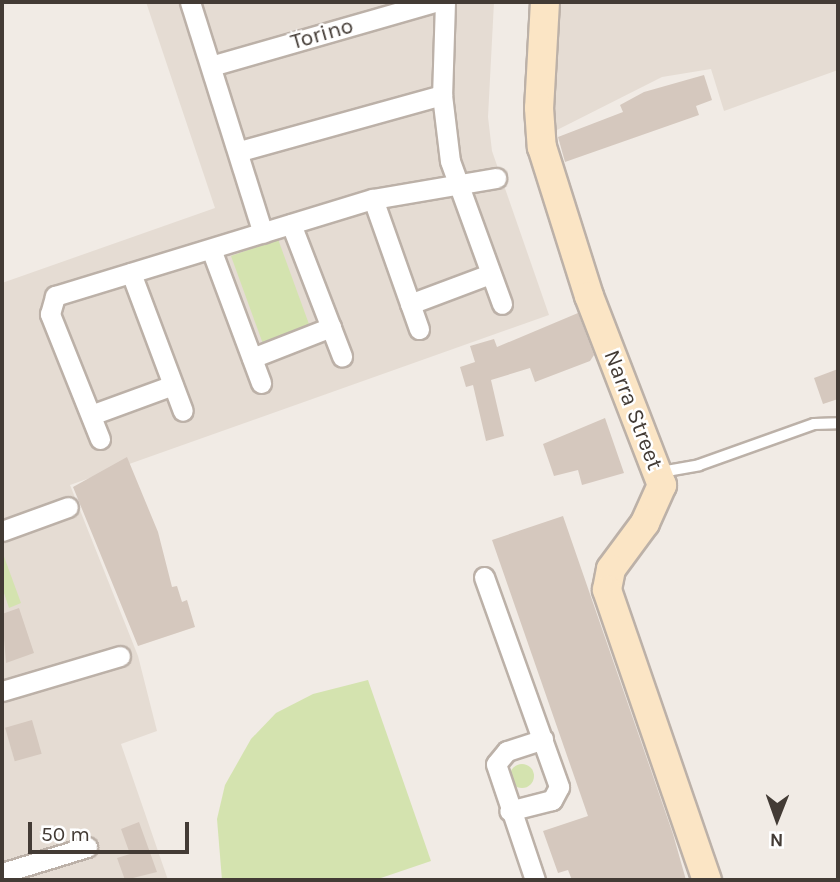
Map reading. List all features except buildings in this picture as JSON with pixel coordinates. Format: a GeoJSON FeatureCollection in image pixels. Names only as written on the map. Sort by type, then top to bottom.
{"type":"FeatureCollection","features":[{"type":"Feature","properties":{"kind":"street"},"geometry":{"type":"LineString","coordinates":[[190,2],[240,151],[263,233]]}},
{"type":"Feature","properties":{"kind":"street","name":"Torino"},"geometry":{"type":"LineString","coordinates":[[211,66],[434,2]]}},
{"type":"Feature","properties":{"kind":"street"},"geometry":{"type":"LineString","coordinates":[[445,2],[442,95],[450,161],[502,304]]}},
{"type":"Feature","properties":{"kind":"street","name":"Narra Street"},"geometry":{"type":"LineString","coordinates":[[545,2],[539,108],[542,147],[589,296],[662,485],[645,523],[611,569],[607,590],[707,880]]}},
{"type":"Feature","properties":{"kind":"street"},"geometry":{"type":"LineString","coordinates":[[240,151],[442,95]]}},
{"type":"Feature","properties":{"kind":"street"},"geometry":{"type":"LineString","coordinates":[[100,439],[50,314],[51,302],[131,273],[373,199],[461,187],[496,178]]}},
{"type":"Feature","properties":{"kind":"street"},"geometry":{"type":"LineString","coordinates":[[373,199],[419,329]]}},
{"type":"Feature","properties":{"kind":"street"},"geometry":{"type":"LineString","coordinates":[[291,224],[342,356]]}},
{"type":"Feature","properties":{"kind":"street"},"geometry":{"type":"LineString","coordinates":[[211,249],[261,383]]}},
{"type":"Feature","properties":{"kind":"street"},"geometry":{"type":"LineString","coordinates":[[131,273],[183,411]]}},
{"type":"Feature","properties":{"kind":"street"},"geometry":{"type":"LineString","coordinates":[[410,304],[491,274]]}},
{"type":"Feature","properties":{"kind":"street"},"geometry":{"type":"LineString","coordinates":[[252,358],[331,327]]}},
{"type":"Feature","properties":{"kind":"street"},"geometry":{"type":"LineString","coordinates":[[90,415],[173,385]]}},
{"type":"Feature","properties":{"kind":"street"},"geometry":{"type":"LineString","coordinates":[[2,531],[68,507]]}},
{"type":"Feature","properties":{"kind":"street"},"geometry":{"type":"LineString","coordinates":[[484,577],[543,739],[558,794],[552,800],[509,811]]}},
{"type":"Feature","properties":{"kind":"street"},"geometry":{"type":"LineString","coordinates":[[2,691],[120,656]]}},
{"type":"Feature","properties":{"kind":"street"},"geometry":{"type":"LineString","coordinates":[[535,880],[496,774],[499,756],[543,739]]}},
{"type":"Feature","properties":{"kind":"street"},"geometry":{"type":"LineString","coordinates":[[2,873],[86,846]]}},
{"type":"Feature","properties":{"kind":"lane"},"geometry":{"type":"LineString","coordinates":[[657,472],[699,465],[814,424],[838,423]]}},
{"type":"Feature","properties":{"kind":"shaded area"},"geometry":{"type":"Polygon","coordinates":[[[146,2],[494,2],[488,117],[492,151],[549,315],[70,485],[138,656],[157,731],[121,744],[168,880],[2,880],[2,283],[215,208],[146,2]]]}},
{"type":"Feature","properties":{"kind":"shaded area"},"geometry":{"type":"Polygon","coordinates":[[[559,2],[838,2],[838,70],[724,111],[711,69],[662,77],[553,132],[559,2]]]}},
{"type":"Feature","properties":{"kind":"green space"},"geometry":{"type":"Polygon","coordinates":[[[278,239],[310,328],[264,345],[231,256],[278,239]]]}},
{"type":"Feature","properties":{"kind":"green space"},"geometry":{"type":"Polygon","coordinates":[[[2,551],[21,603],[9,608],[2,587],[2,551]]]}},
{"type":"Feature","properties":{"kind":"green space"},"geometry":{"type":"Polygon","coordinates":[[[368,680],[431,861],[375,880],[222,880],[217,819],[225,785],[251,739],[276,713],[313,694],[368,680]]]}},
{"type":"Feature","properties":{"kind":"green space"},"geometry":{"type":"Polygon","coordinates":[[[522,764],[530,768],[534,776],[530,784],[522,788],[514,784],[510,776],[514,768],[522,764]]]}}]}
